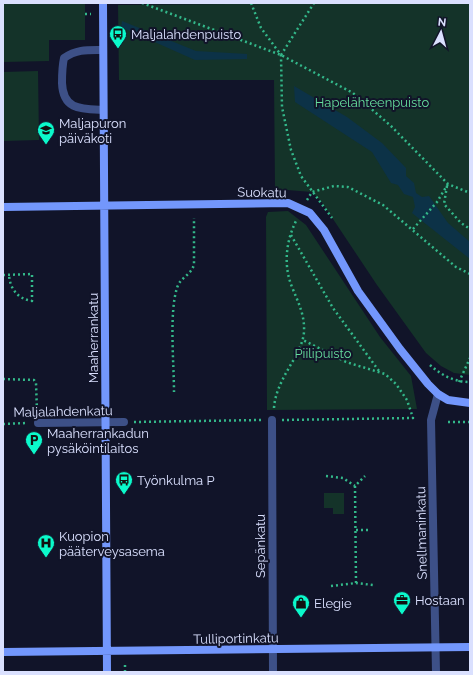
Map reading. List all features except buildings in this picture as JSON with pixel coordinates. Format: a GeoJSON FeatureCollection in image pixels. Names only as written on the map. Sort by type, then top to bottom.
{"type":"FeatureCollection","features":[{"type":"Feature","properties":{"kind":"street","name":"Maaherrankatu"},"geometry":{"type":"LineString","coordinates":[[103,3],[107,672]]}},
{"type":"Feature","properties":{"kind":"street"},"geometry":{"type":"LineString","coordinates":[[103,50],[81,50],[72,53],[64,58],[62,67],[63,94],[67,102],[82,108],[103,110]]}},
{"type":"Feature","properties":{"kind":"street","name":"Suokatu"},"geometry":{"type":"LineString","coordinates":[[3,206],[288,203],[302,208],[310,213],[324,230],[358,291],[404,355],[438,394],[448,400],[470,403]]}},
{"type":"Feature","properties":{"kind":"street","name":"Snellmaninkatu"},"geometry":{"type":"LineString","coordinates":[[436,672],[431,420],[438,394]]}},
{"type":"Feature","properties":{"kind":"street","name":"Sepänkatu"},"geometry":{"type":"LineString","coordinates":[[272,420],[273,672]]}},
{"type":"Feature","properties":{"kind":"street","name":"Maljalahdenkatu"},"geometry":{"type":"LineString","coordinates":[[38,423],[124,422]]}},
{"type":"Feature","properties":{"kind":"street","name":"Tulliportinkatu"},"geometry":{"type":"LineString","coordinates":[[3,652],[470,647]]}},
{"type":"Feature","properties":{"kind":"path"},"geometry":{"type":"LineString","coordinates":[[142,3],[281,55],[353,93],[391,126],[448,184],[470,193]]}},
{"type":"Feature","properties":{"kind":"path"},"geometry":{"type":"LineString","coordinates":[[251,3],[261,28],[281,55]]}},
{"type":"Feature","properties":{"kind":"path"},"geometry":{"type":"LineString","coordinates":[[314,4],[292,35],[281,55],[282,107],[291,150],[301,176],[321,202],[334,224]]}},
{"type":"Feature","properties":{"kind":"path"},"geometry":{"type":"LineString","coordinates":[[413,228],[437,202],[448,184]]}},
{"type":"Feature","properties":{"kind":"path"},"geometry":{"type":"LineString","coordinates":[[448,184],[444,204],[461,223],[470,229]]}},
{"type":"Feature","properties":{"kind":"path"},"geometry":{"type":"LineString","coordinates":[[272,420],[274,399],[278,388],[303,340],[304,331],[302,313],[289,277],[287,265],[288,243],[302,208],[312,192],[334,186],[348,187],[383,205],[413,228],[456,267],[470,274]]}},
{"type":"Feature","properties":{"kind":"path"},"geometry":{"type":"LineString","coordinates":[[174,392],[174,308],[177,288],[180,281],[192,271],[194,264],[194,218]]}},
{"type":"Feature","properties":{"kind":"path"},"geometry":{"type":"LineString","coordinates":[[290,235],[333,308],[379,371]]}},
{"type":"Feature","properties":{"kind":"path"},"geometry":{"type":"LineString","coordinates":[[3,275],[32,274],[32,301],[25,300],[15,291],[10,283],[9,275]]}},
{"type":"Feature","properties":{"kind":"path"},"geometry":{"type":"LineString","coordinates":[[303,340],[346,362],[379,371],[390,378],[401,391],[410,407],[413,418]]}},
{"type":"Feature","properties":{"kind":"path"},"geometry":{"type":"LineString","coordinates":[[460,382],[470,358]]}},
{"type":"Feature","properties":{"kind":"path"},"geometry":{"type":"LineString","coordinates":[[428,363],[439,373],[460,382],[470,382]]}},
{"type":"Feature","properties":{"kind":"path"},"geometry":{"type":"LineString","coordinates":[[3,379],[34,380],[36,383],[38,423]]}},
{"type":"Feature","properties":{"kind":"path"},"geometry":{"type":"LineString","coordinates":[[448,422],[470,422]]}},
{"type":"Feature","properties":{"kind":"path","name":"Maljalahdenkatu"},"geometry":{"type":"LineString","coordinates":[[3,424],[38,423]]}},
{"type":"Feature","properties":{"kind":"path"},"geometry":{"type":"LineString","coordinates":[[326,476],[343,478],[355,486]]}},
{"type":"Feature","properties":{"kind":"path"},"geometry":{"type":"LineString","coordinates":[[356,583],[355,486],[365,476]]}},
{"type":"Feature","properties":{"kind":"path"},"geometry":{"type":"LineString","coordinates":[[356,530],[368,530]]}},
{"type":"Feature","properties":{"kind":"path"},"geometry":{"type":"LineString","coordinates":[[331,586],[356,583],[373,585]]}},
{"type":"Feature","properties":{"kind":"path"},"geometry":{"type":"LineString","coordinates":[[125,663],[125,672]]}},
{"type":"Feature","properties":{"kind":"green space"},"geometry":{"type":"Polygon","coordinates":[[[3,3],[85,3],[85,40],[49,40],[49,61],[3,62],[3,3]]]}},
{"type":"Feature","properties":{"kind":"green space","name":"Hapelähteenpuisto"},"geometry":{"type":"Polygon","coordinates":[[[470,3],[470,375],[454,373],[441,366],[426,353],[377,285],[321,201],[312,192],[275,189],[274,80],[119,80],[118,5],[470,3]]]}},
{"type":"Feature","properties":{"kind":"green space"},"geometry":{"type":"Polygon","coordinates":[[[38,71],[39,140],[3,141],[3,72],[38,71]]]}},
{"type":"Feature","properties":{"kind":"green space","name":"Piilipuisto"},"geometry":{"type":"Polygon","coordinates":[[[288,211],[306,225],[380,337],[411,376],[417,409],[267,410],[266,217],[268,212],[288,211]]]}},
{"type":"Feature","properties":{"kind":"green space"},"geometry":{"type":"Polygon","coordinates":[[[324,493],[344,493],[344,514],[333,514],[333,508],[324,508],[324,493]]]}},
{"type":"Feature","properties":{"kind":"water"},"geometry":{"type":"Polygon","coordinates":[[[122,21],[196,51],[247,54],[247,59],[195,60],[121,27],[122,21]]]}},
{"type":"Feature","properties":{"kind":"water"},"geometry":{"type":"Polygon","coordinates":[[[294,86],[347,117],[382,143],[406,168],[406,176],[414,183],[416,193],[422,197],[429,196],[448,223],[470,242],[470,259],[412,213],[415,207],[413,197],[404,194],[398,185],[391,183],[372,152],[295,102],[294,86]]]}},
{"type":"Feature","properties":{"kind":"place","name":"Maljalahdenpuisto"},"geometry":{"type":"Point","coordinates":[118,49]}},
{"type":"Feature","properties":{"kind":"place","name":"Maljapuron päiväkoti"},"geometry":{"type":"Point","coordinates":[46,145]}},
{"type":"Feature","properties":{"kind":"place","name":"Maaherrankadun pysäköintilaitos"},"geometry":{"type":"Point","coordinates":[34,455]}},
{"type":"Feature","properties":{"kind":"place","name":"Työnkulma P"},"geometry":{"type":"Point","coordinates":[124,495]}},
{"type":"Feature","properties":{"kind":"place","name":"Kuopion pääterveysasema"},"geometry":{"type":"Point","coordinates":[46,558]}},
{"type":"Feature","properties":{"kind":"place","name":"Hostaan"},"geometry":{"type":"Point","coordinates":[402,615]}},
{"type":"Feature","properties":{"kind":"place","name":"Elegie"},"geometry":{"type":"Point","coordinates":[301,618]}}]}
